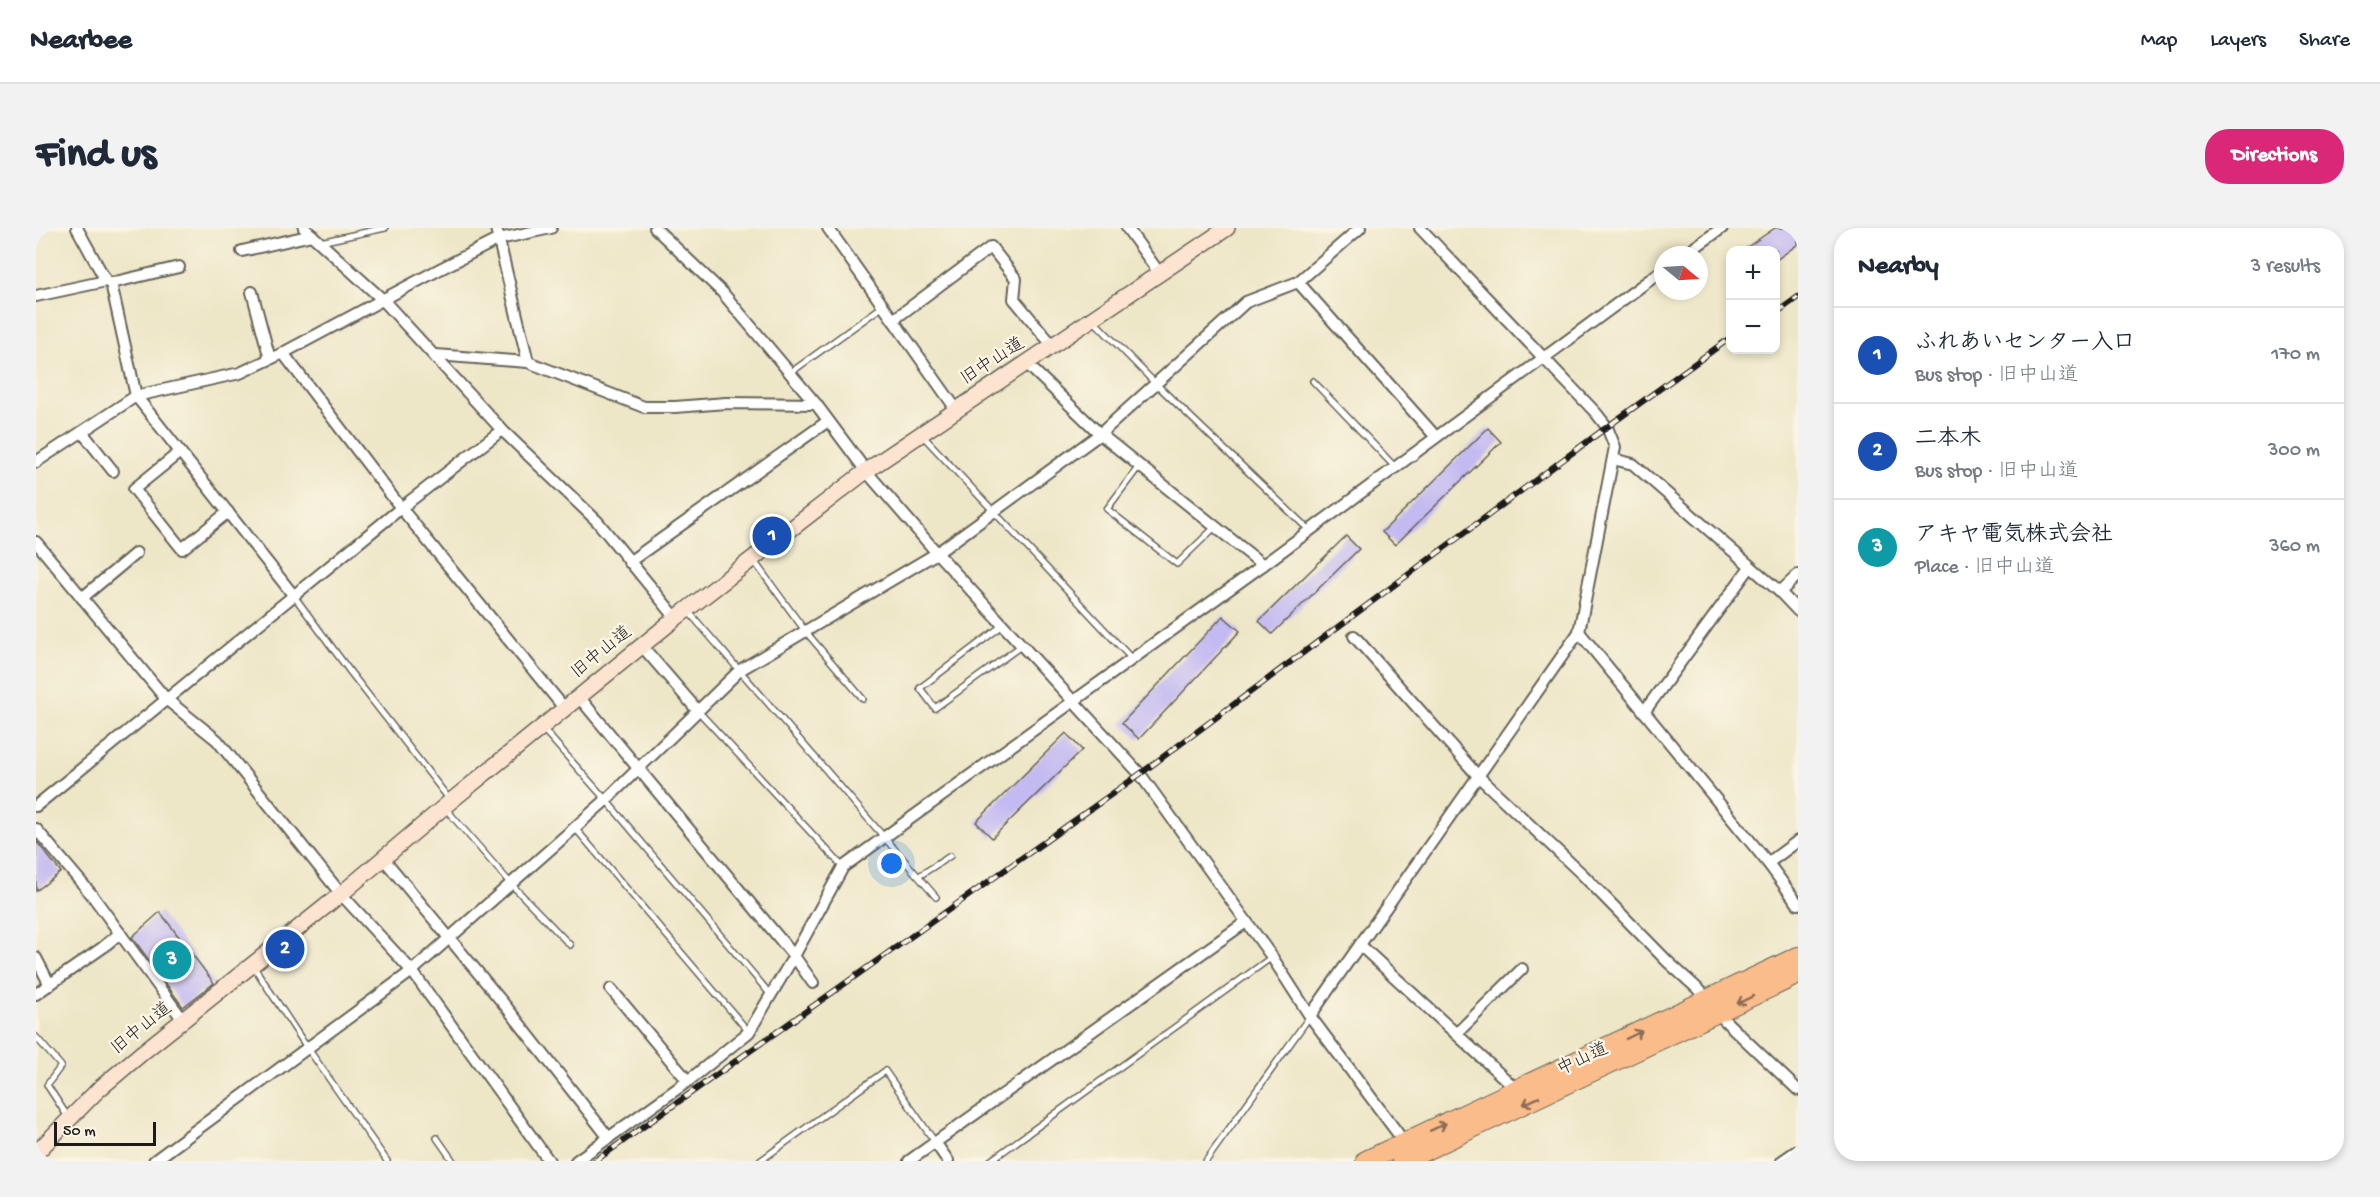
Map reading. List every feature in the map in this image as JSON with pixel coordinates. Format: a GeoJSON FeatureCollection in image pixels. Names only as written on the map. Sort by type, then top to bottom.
{"type":"FeatureCollection","features":[{"type":"Feature","properties":{"kind":"highway","name":"中山道"},"geometry":{"type":"LineString","coordinates":[[1366,1161],[1408,1155],[1713,1006],[1798,957]]}},
{"type":"Feature","properties":{"kind":"highway","name":"中山道"},"geometry":{"type":"LineString","coordinates":[[1408,1155],[1517,1090],[1713,1006],[1798,974]]}},
{"type":"Feature","properties":{"kind":"main road","name":"旧中山道"},"geometry":{"type":"LineString","coordinates":[[36,1153],[125,1067],[341,894],[681,614],[866,471],[1227,228]]}},
{"type":"Feature","properties":{"kind":"street"},"geometry":{"type":"LineString","coordinates":[[77,228],[109,282],[136,396],[294,596]]}},
{"type":"Feature","properties":{"kind":"street"},"geometry":{"type":"LineString","coordinates":[[36,462],[136,396],[240,373],[383,300],[498,234],[551,228]]}},
{"type":"Feature","properties":{"kind":"street"},"geometry":{"type":"LineString","coordinates":[[655,228],[722,292],[816,404],[866,471],[937,554],[1140,774],[1272,957],[1310,1016],[1408,1155]]}},
{"type":"Feature","properties":{"kind":"street"},"geometry":{"type":"LineString","coordinates":[[828,228],[957,409]]}},
{"type":"Feature","properties":{"kind":"street"},"geometry":{"type":"LineString","coordinates":[[1127,228],[1160,274]]}},
{"type":"Feature","properties":{"kind":"street"},"geometry":{"type":"LineString","coordinates":[[154,1161],[412,971],[606,800],[740,670],[937,554],[1100,434],[1246,302],[1298,282],[1360,228]]}},
{"type":"Feature","properties":{"kind":"street"},"geometry":{"type":"LineString","coordinates":[[1310,1016],[1579,632],[1613,459],[1614,443],[1607,427],[1420,228]]}},
{"type":"Feature","properties":{"kind":"street"},"geometry":{"type":"LineString","coordinates":[[1695,246],[1715,230]]}},
{"type":"Feature","properties":{"kind":"street"},"geometry":{"type":"LineString","coordinates":[[498,234],[528,362]]}},
{"type":"Feature","properties":{"kind":"street"},"geometry":{"type":"LineString","coordinates":[[242,251],[312,235],[383,300],[436,355],[502,430],[597,521],[628,562],[681,614]]}},
{"type":"Feature","properties":{"kind":"street"},"geometry":{"type":"LineString","coordinates":[[893,320],[991,247],[1016,279],[1014,299],[1053,346]]}},
{"type":"Feature","properties":{"kind":"street"},"geometry":{"type":"LineString","coordinates":[[36,296],[180,267]]}},
{"type":"Feature","properties":{"kind":"street"},"geometry":{"type":"LineString","coordinates":[[576,1161],[688,1081],[749,1032],[843,867],[1263,565],[1654,277]]}},
{"type":"Feature","properties":{"kind":"street"},"geometry":{"type":"LineString","coordinates":[[1298,282],[1436,437]]}},
{"type":"Feature","properties":{"kind":"street"},"geometry":{"type":"LineString","coordinates":[[252,292],[270,359]]}},
{"type":"Feature","properties":{"kind":"street"},"geometry":{"type":"LineString","coordinates":[[283,353],[401,508],[565,709]]}},
{"type":"Feature","properties":{"kind":"street"},"geometry":{"type":"LineString","coordinates":[[436,355],[528,362],[644,407],[726,403],[816,404]]}},
{"type":"Feature","properties":{"kind":"street"},"geometry":{"type":"LineString","coordinates":[[1027,364],[1100,434],[1263,565]]}},
{"type":"Feature","properties":{"kind":"street"},"geometry":{"type":"LineString","coordinates":[[628,562],[828,421]]}},
{"type":"Feature","properties":{"kind":"street"},"geometry":{"type":"LineString","coordinates":[[36,806],[401,508],[502,430]]}},
{"type":"Feature","properties":{"kind":"street"},"geometry":{"type":"LineString","coordinates":[[82,432],[113,471]]}},
{"type":"Feature","properties":{"kind":"street"},"geometry":{"type":"LineString","coordinates":[[180,452],[134,489],[182,549],[228,512]]}},
{"type":"Feature","properties":{"kind":"street"},"geometry":{"type":"LineString","coordinates":[[1613,459],[1633,464],[1780,592],[1798,612]]}},
{"type":"Feature","properties":{"kind":"street"},"geometry":{"type":"LineString","coordinates":[[36,542],[166,699],[217,740],[256,785],[341,894],[412,971],[549,1161]]}},
{"type":"Feature","properties":{"kind":"street"},"geometry":{"type":"LineString","coordinates":[[82,598],[136,553]]}},
{"type":"Feature","properties":{"kind":"street"},"geometry":{"type":"LineString","coordinates":[[1644,712],[1750,567]]}},
{"type":"Feature","properties":{"kind":"street"},"geometry":{"type":"LineString","coordinates":[[1780,592],[1798,575]]}},
{"type":"Feature","properties":{"kind":"street"},"geometry":{"type":"LineString","coordinates":[[1579,632],[1768,862],[1798,904]]}},
{"type":"Feature","properties":{"kind":"street"},"geometry":{"type":"LineString","coordinates":[[1354,636],[1478,776],[1582,875],[1798,1090]]}},
{"type":"Feature","properties":{"kind":"street"},"geometry":{"type":"LineString","coordinates":[[642,646],[698,711]]}},
{"type":"Feature","properties":{"kind":"street"},"geometry":{"type":"LineString","coordinates":[[579,697],[794,956],[813,983]]}},
{"type":"Feature","properties":{"kind":"street"},"geometry":{"type":"LineString","coordinates":[[36,829],[120,933],[183,1020]]}},
{"type":"Feature","properties":{"kind":"street"},"geometry":{"type":"LineString","coordinates":[[1768,862],[1798,841]]}},
{"type":"Feature","properties":{"kind":"street"},"geometry":{"type":"LineString","coordinates":[[383,858],[609,1138]]}},
{"type":"Feature","properties":{"kind":"street"},"geometry":{"type":"LineString","coordinates":[[909,1161],[1246,922]]}},
{"type":"Feature","properties":{"kind":"street"},"geometry":{"type":"LineString","coordinates":[[36,994],[120,933]]}},
{"type":"Feature","properties":{"kind":"street"},"geometry":{"type":"LineString","coordinates":[[1360,945],[1517,1090]]}},
{"type":"Feature","properties":{"kind":"street"},"geometry":{"type":"LineString","coordinates":[[36,958],[50,985]]}},
{"type":"Feature","properties":{"kind":"street"},"geometry":{"type":"LineString","coordinates":[[1456,1034],[1522,969]]}},
{"type":"Feature","properties":{"kind":"street"},"geometry":{"type":"LineString","coordinates":[[611,989],[688,1081]]}},
{"type":"Feature","properties":{"kind":"street"},"geometry":{"type":"LineString","coordinates":[[935,1143],[948,1161]]}},
{"type":"Feature","properties":{"kind":"street"},"geometry":{"type":"LineString","coordinates":[[1782,1161],[1798,1150]]}},
{"type":"Feature","properties":{"kind":"lane"},"geometry":{"type":"LineString","coordinates":[[312,235],[385,228]]}},
{"type":"Feature","properties":{"kind":"lane"},"geometry":{"type":"LineString","coordinates":[[790,373],[883,306]]}},
{"type":"Feature","properties":{"kind":"lane"},"geometry":{"type":"LineString","coordinates":[[1092,319],[1309,531]]}},
{"type":"Feature","properties":{"kind":"lane"},"geometry":{"type":"LineString","coordinates":[[1313,381],[1395,467]]}},
{"type":"Feature","properties":{"kind":"lane"},"geometry":{"type":"LineString","coordinates":[[921,434],[1131,658]]}},
{"type":"Feature","properties":{"kind":"lane"},"geometry":{"type":"LineString","coordinates":[[1140,465],[1107,508],[1177,564],[1216,526]]}},
{"type":"Feature","properties":{"kind":"lane"},"geometry":{"type":"LineString","coordinates":[[753,559],[806,632],[862,699]]}},
{"type":"Feature","properties":{"kind":"lane"},"geometry":{"type":"LineString","coordinates":[[294,596],[448,804],[511,884],[570,945]]}},
{"type":"Feature","properties":{"kind":"lane"},"geometry":{"type":"LineString","coordinates":[[681,614],[740,670],[936,897]]}},
{"type":"Feature","properties":{"kind":"lane"},"geometry":{"type":"LineString","coordinates":[[1003,625],[920,688],[935,708],[1021,646]]}},
{"type":"Feature","properties":{"kind":"lane"},"geometry":{"type":"LineString","coordinates":[[698,711],[843,867]]}},
{"type":"Feature","properties":{"kind":"lane"},"geometry":{"type":"LineString","coordinates":[[542,728],[770,994]]}},
{"type":"Feature","properties":{"kind":"lane"},"geometry":{"type":"LineString","coordinates":[[575,828],[749,1032]]}},
{"type":"Feature","properties":{"kind":"lane"},"geometry":{"type":"LineString","coordinates":[[919,876],[950,856]]}},
{"type":"Feature","properties":{"kind":"lane"},"geometry":{"type":"LineString","coordinates":[[990,1161],[1272,957]]}},
{"type":"Feature","properties":{"kind":"lane"},"geometry":{"type":"LineString","coordinates":[[253,965],[308,1049],[387,1161]]}},
{"type":"Feature","properties":{"kind":"lane"},"geometry":{"type":"LineString","coordinates":[[1206,1161],[1310,1016]]}},
{"type":"Feature","properties":{"kind":"lane"},"geometry":{"type":"LineString","coordinates":[[36,1036],[61,1066],[47,1085],[69,1119]]}},
{"type":"Feature","properties":{"kind":"lane"},"geometry":{"type":"LineString","coordinates":[[760,1161],[885,1071],[935,1143]]}},
{"type":"Feature","properties":{"kind":"lane"},"geometry":{"type":"LineString","coordinates":[[437,1138],[453,1161]]}},
{"type":"Feature","properties":{"kind":"building"},"geometry":{"type":"Polygon","coordinates":[[[1775,228],[1795,228],[1798,233],[1798,244],[1780,257],[1780,246],[1749,246],[1775,228]]]}},
{"type":"Feature","properties":{"kind":"building"},"geometry":{"type":"Polygon","coordinates":[[[1488,428],[1501,442],[1395,545],[1382,532],[1488,428]]]}},
{"type":"Feature","properties":{"kind":"building"},"geometry":{"type":"Polygon","coordinates":[[[1346,536],[1359,549],[1272,634],[1259,621],[1346,536]]]}},
{"type":"Feature","properties":{"kind":"building"},"geometry":{"type":"Polygon","coordinates":[[[1223,616],[1240,631],[1139,739],[1122,723],[1223,616]]]}},
{"type":"Feature","properties":{"kind":"building"},"geometry":{"type":"Polygon","coordinates":[[[1066,733],[1082,750],[992,838],[976,822],[1066,733]]]}},
{"type":"Feature","properties":{"kind":"building"},"geometry":{"type":"Polygon","coordinates":[[[36,841],[61,872],[36,891],[36,841]]]}},
{"type":"Feature","properties":{"kind":"building"},"geometry":{"type":"Polygon","coordinates":[[[160,912],[214,983],[183,1007],[132,937],[160,912]]]}},
{"type":"Feature","properties":{"kind":"railway"},"geometry":{"type":"LineString","coordinates":[[1780,310],[1798,297]]}},
{"type":"Feature","properties":{"kind":"railway"},"geometry":{"type":"LineString","coordinates":[[595,1161],[1140,774],[1726,341]]}},
{"type":"Feature","properties":{"kind":"place","name":"ふれあいセンター入口"},"geometry":{"type":"Point","coordinates":[772,536]}},
{"type":"Feature","properties":{"kind":"place","name":"二本木"},"geometry":{"type":"Point","coordinates":[285,949]}},
{"type":"Feature","properties":{"kind":"place","name":"アキヤ電気株式会社"},"geometry":{"type":"Point","coordinates":[172,960]}}]}
